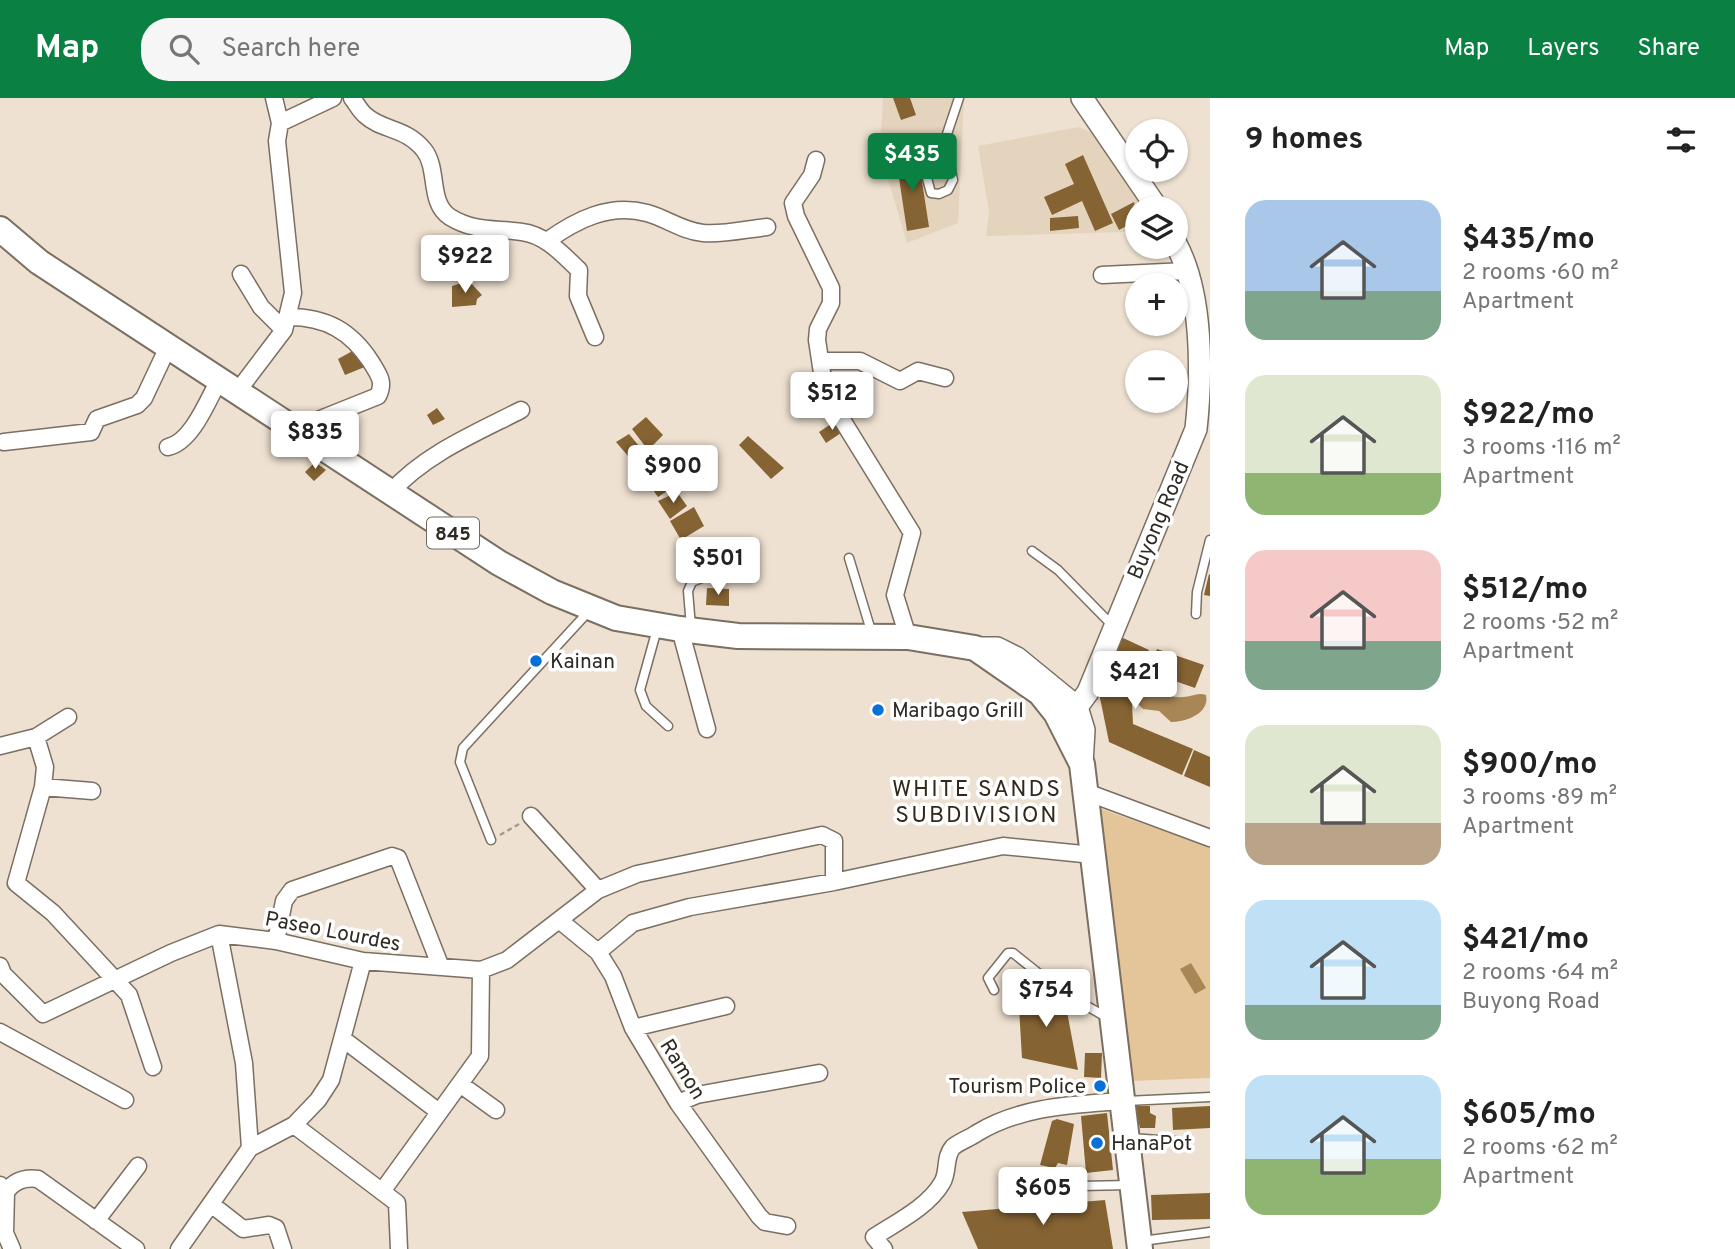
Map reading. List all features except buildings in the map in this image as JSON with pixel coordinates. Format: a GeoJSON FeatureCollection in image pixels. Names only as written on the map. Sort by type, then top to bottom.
{"type":"FeatureCollection","features":[{"type":"Feature","properties":{"kind":"main road","name":"845"},"geometry":{"type":"LineString","coordinates":[[0,229],[39,261],[499,563],[590,610],[676,628],[738,636],[908,636],[975,648],[1040,693],[1056,713],[1082,764],[1139,1245]]}},
{"type":"Feature","properties":{"kind":"street"},"geometry":{"type":"LineString","coordinates":[[274,98],[280,123],[277,141],[293,293],[287,324]]}},
{"type":"Feature","properties":{"kind":"street"},"geometry":{"type":"LineString","coordinates":[[280,123],[334,98]]}},
{"type":"Feature","properties":{"kind":"street"},"geometry":{"type":"LineString","coordinates":[[352,98],[366,117],[409,134],[425,151],[433,168],[436,195],[447,215],[467,226],[495,232],[524,232],[547,241],[579,270],[578,296],[595,337]]}},
{"type":"Feature","properties":{"kind":"street"},"geometry":{"type":"LineString","coordinates":[[1082,98],[1149,196]]}},
{"type":"Feature","properties":{"kind":"street"},"geometry":{"type":"LineString","coordinates":[[816,160],[812,175],[793,203],[796,216],[831,288],[831,303],[818,329],[821,361],[836,410],[912,533],[895,595],[908,636]]}},
{"type":"Feature","properties":{"kind":"street"},"geometry":{"type":"LineString","coordinates":[[547,241],[576,220],[617,210],[646,212],[685,230],[705,233],[767,227]]}},
{"type":"Feature","properties":{"kind":"street","name":"Buyong Road"},"geometry":{"type":"LineString","coordinates":[[1077,707],[1088,692],[1114,627],[1203,428],[1197,325],[1182,259]]}},
{"type":"Feature","properties":{"kind":"street"},"geometry":{"type":"LineString","coordinates":[[1102,275],[1186,271]]}},
{"type":"Feature","properties":{"kind":"street"},"geometry":{"type":"LineString","coordinates":[[241,274],[261,307],[287,324]]}},
{"type":"Feature","properties":{"kind":"street"},"geometry":{"type":"LineString","coordinates":[[169,447],[177,446],[228,386],[287,324],[309,317],[340,328],[352,337],[382,378],[382,388],[378,396],[318,420],[302,434]]}},
{"type":"Feature","properties":{"kind":"street"},"geometry":{"type":"LineString","coordinates":[[4,442],[91,432],[97,419],[137,405],[145,398],[168,347]]}},
{"type":"Feature","properties":{"kind":"street"},"geometry":{"type":"LineString","coordinates":[[821,361],[860,360],[900,382],[918,372],[945,378]]}},
{"type":"Feature","properties":{"kind":"street"},"geometry":{"type":"LineString","coordinates":[[391,492],[407,474],[521,410]]}},
{"type":"Feature","properties":{"kind":"street"},"geometry":{"type":"LineString","coordinates":[[676,628],[707,729]]}},
{"type":"Feature","properties":{"kind":"street"},"geometry":{"type":"LineString","coordinates":[[975,648],[997,648],[1017,658],[1077,707],[1084,730],[1082,764]]}},
{"type":"Feature","properties":{"kind":"street"},"geometry":{"type":"LineString","coordinates":[[0,746],[36,737],[68,717]]}},
{"type":"Feature","properties":{"kind":"street"},"geometry":{"type":"LineString","coordinates":[[36,737],[46,768],[43,788],[16,883],[53,913],[129,995],[153,1067]]}},
{"type":"Feature","properties":{"kind":"street"},"geometry":{"type":"LineString","coordinates":[[43,788],[92,791]]}},
{"type":"Feature","properties":{"kind":"street"},"geometry":{"type":"LineString","coordinates":[[1086,792],[1210,838]]}},
{"type":"Feature","properties":{"kind":"street"},"geometry":{"type":"LineString","coordinates":[[531,816],[598,890]]}},
{"type":"Feature","properties":{"kind":"street"},"geometry":{"type":"LineString","coordinates":[[383,1191],[480,1056],[481,970],[507,960],[598,890],[638,874],[822,835],[834,841],[834,882]]}},
{"type":"Feature","properties":{"kind":"street"},"geometry":{"type":"LineString","coordinates":[[598,952],[633,923],[690,907],[834,882],[1003,846],[1093,855]]}},
{"type":"Feature","properties":{"kind":"street"},"geometry":{"type":"LineString","coordinates":[[276,941],[284,901],[292,890],[392,856],[398,858],[440,965]]}},
{"type":"Feature","properties":{"kind":"street","name":"Ramon"},"geometry":{"type":"LineString","coordinates":[[559,920],[598,952],[613,976],[633,1028],[678,1103],[759,1216],[765,1222],[787,1226]]}},
{"type":"Feature","properties":{"kind":"street"},"geometry":{"type":"LineString","coordinates":[[219,934],[243,1053],[250,1148]]}},
{"type":"Feature","properties":{"kind":"street","name":"Paseo Lourdes"},"geometry":{"type":"LineString","coordinates":[[0,966],[3,974],[43,1014],[172,953],[219,934],[276,941],[363,961],[481,970]]}},
{"type":"Feature","properties":{"kind":"street"},"geometry":{"type":"LineString","coordinates":[[179,1249],[250,1148],[294,1125],[318,1100],[331,1080],[363,961]]}},
{"type":"Feature","properties":{"kind":"street"},"geometry":{"type":"LineString","coordinates":[[633,1028],[726,1006]]}},
{"type":"Feature","properties":{"kind":"street"},"geometry":{"type":"LineString","coordinates":[[0,1032],[125,1100]]}},
{"type":"Feature","properties":{"kind":"street"},"geometry":{"type":"LineString","coordinates":[[344,1039],[439,1112]]}},
{"type":"Feature","properties":{"kind":"street"},"geometry":{"type":"LineString","coordinates":[[678,1103],[696,1095],[819,1073]]}},
{"type":"Feature","properties":{"kind":"street"},"geometry":{"type":"LineString","coordinates":[[460,1084],[496,1110]]}},
{"type":"Feature","properties":{"kind":"street"},"geometry":{"type":"LineString","coordinates":[[884,1249],[874,1237],[916,1209],[943,1182],[947,1157],[953,1147],[996,1122],[1026,1111],[1123,1101]]}},
{"type":"Feature","properties":{"kind":"street"},"geometry":{"type":"LineString","coordinates":[[294,1125],[397,1203],[400,1249]]}},
{"type":"Feature","properties":{"kind":"street"},"geometry":{"type":"LineString","coordinates":[[96,1220],[138,1166]]}},
{"type":"Feature","properties":{"kind":"street"},"geometry":{"type":"LineString","coordinates":[[12,1249],[5,1233],[3,1188],[29,1177],[37,1179],[136,1249]]}},
{"type":"Feature","properties":{"kind":"street"},"geometry":{"type":"LineString","coordinates":[[211,1204],[243,1229],[270,1226],[276,1228],[281,1234],[283,1249]]}},
{"type":"Feature","properties":{"kind":"lane"},"geometry":{"type":"LineString","coordinates":[[923,167],[931,192],[939,194],[948,190],[953,180],[945,140],[959,98]]}},
{"type":"Feature","properties":{"kind":"lane"},"geometry":{"type":"LineString","coordinates":[[1196,614],[1197,592],[1210,540]]}},
{"type":"Feature","properties":{"kind":"lane"},"geometry":{"type":"LineString","coordinates":[[668,726],[646,706],[640,690],[676,628],[692,582],[711,574],[704,551]]}},
{"type":"Feature","properties":{"kind":"lane"},"geometry":{"type":"LineString","coordinates":[[1032,551],[1058,570],[1114,627]]}},
{"type":"Feature","properties":{"kind":"lane"},"geometry":{"type":"LineString","coordinates":[[849,558],[873,637]]}},
{"type":"Feature","properties":{"kind":"lane"},"geometry":{"type":"LineString","coordinates":[[491,840],[460,762],[463,748],[590,610]]}},
{"type":"Feature","properties":{"kind":"lane"},"geometry":{"type":"LineString","coordinates":[[994,990],[988,978],[1008,953],[1013,953],[1062,992],[1113,1021]]}},
{"type":"Feature","properties":{"kind":"lane"},"geometry":{"type":"LineString","coordinates":[[1123,1101],[1210,1097]]}},
{"type":"Feature","properties":{"kind":"lane"},"geometry":{"type":"LineString","coordinates":[[1128,1138],[1187,1142]]}},
{"type":"Feature","properties":{"kind":"lane"},"geometry":{"type":"LineString","coordinates":[[1080,1186],[1132,1185]]}},
{"type":"Feature","properties":{"kind":"lane"},"geometry":{"type":"LineString","coordinates":[[1139,1245],[1210,1232]]}},
{"type":"Feature","properties":{"kind":"path"},"geometry":{"type":"LineString","coordinates":[[491,840],[531,816]]}},
{"type":"Feature","properties":{"kind":"shaded area"},"geometry":{"type":"Polygon","coordinates":[[[883,98],[964,98],[958,223],[907,243],[880,153],[883,98]]]}},
{"type":"Feature","properties":{"kind":"shaded area"},"geometry":{"type":"Polygon","coordinates":[[[1078,127],[1100,136],[1125,177],[1125,182],[1128,182],[1137,196],[1125,196],[1125,232],[986,236],[989,212],[978,146],[1078,127]]]}},
{"type":"Feature","properties":{"kind":"shaded area"},"geometry":{"type":"Polygon","coordinates":[[[1150,687],[1174,697],[1206,695],[1206,702],[1195,716],[1171,722],[1159,711],[1143,709],[1138,704],[1144,688],[1150,687]]]}},
{"type":"Feature","properties":{"kind":"shaded area"},"geometry":{"type":"Polygon","coordinates":[[[1101,809],[1210,847],[1210,1078],[1130,1081],[1101,809]]]}},
{"type":"Feature","properties":{"kind":"shaded area"},"geometry":{"type":"Polygon","coordinates":[[[1191,963],[1206,988],[1195,994],[1180,969],[1191,963]]]}},
{"type":"Feature","properties":{"kind":"place","name":"Kainan"},"geometry":{"type":"Point","coordinates":[536,661]}},
{"type":"Feature","properties":{"kind":"place","name":"Maribago Grill"},"geometry":{"type":"Point","coordinates":[878,710]}},
{"type":"Feature","properties":{"kind":"place","name":"Tourism Police"},"geometry":{"type":"Point","coordinates":[1100,1086]}},
{"type":"Feature","properties":{"kind":"place","name":"HanaPot"},"geometry":{"type":"Point","coordinates":[1097,1143]}},
{"type":"Feature","properties":{"kind":"district","name":"WHITE SANDS SUBDIVISION"},"geometry":{"type":"Point","coordinates":[977,801]}}]}
